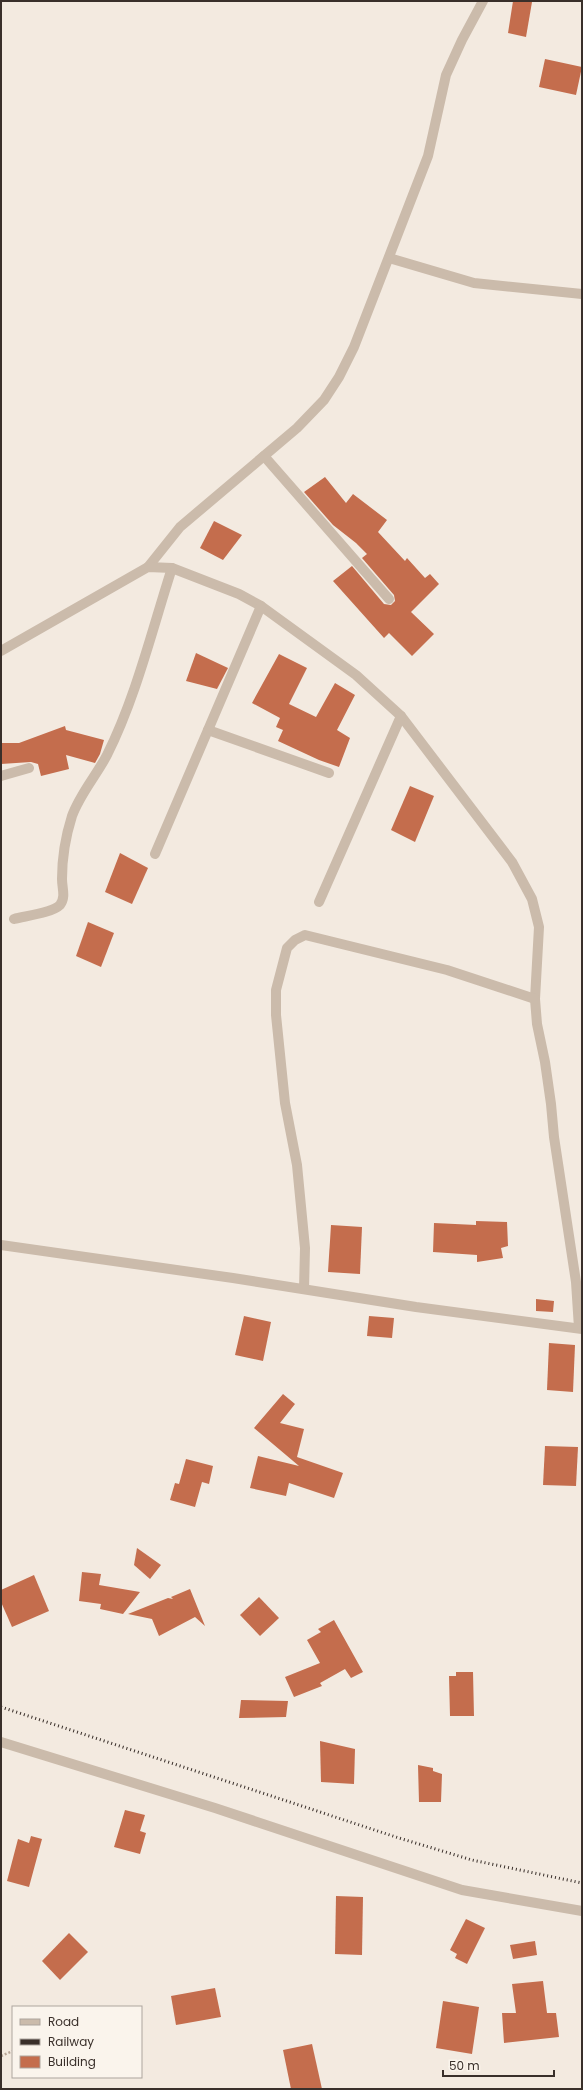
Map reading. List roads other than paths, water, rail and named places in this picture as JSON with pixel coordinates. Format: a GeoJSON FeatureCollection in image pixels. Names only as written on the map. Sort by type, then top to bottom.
{"type":"FeatureCollection","features":[{"type":"Feature","properties":{"kind":"street"},"geometry":{"type":"LineString","coordinates":[[1,651],[148,567],[180,527],[297,428],[324,400],[354,347],[428,156],[446,76],[462,40],[483,1]]}},
{"type":"Feature","properties":{"kind":"street"},"geometry":{"type":"LineString","coordinates":[[388,258],[474,283],[582,294]]}},
{"type":"Feature","properties":{"kind":"street"},"geometry":{"type":"LineString","coordinates":[[264,456],[389,599]]}},
{"type":"Feature","properties":{"kind":"street"},"geometry":{"type":"LineString","coordinates":[[1,1246],[304,1289],[416,1307],[581,1328],[576,1282],[554,1137],[545,1062],[536,1024],[535,999],[539,927],[532,899],[512,862],[401,716],[356,675],[261,606],[239,594],[172,568],[148,567]]}},
{"type":"Feature","properties":{"kind":"street"},"geometry":{"type":"LineString","coordinates":[[14,919],[53,910],[60,905],[64,896],[62,879],[65,844],[72,816],[80,799],[107,756],[126,709],[172,568]]}},
{"type":"Feature","properties":{"kind":"street"},"geometry":{"type":"LineString","coordinates":[[155,854],[261,606]]}},
{"type":"Feature","properties":{"kind":"street"},"geometry":{"type":"LineString","coordinates":[[319,902],[401,716]]}},
{"type":"Feature","properties":{"kind":"street"},"geometry":{"type":"LineString","coordinates":[[208,730],[329,773]]}},
{"type":"Feature","properties":{"kind":"street"},"geometry":{"type":"LineString","coordinates":[[1,776],[29,768]]}},
{"type":"Feature","properties":{"kind":"street"},"geometry":{"type":"LineString","coordinates":[[304,1289],[305,1248],[298,1172],[285,1103],[276,1015],[276,990],[287,948],[295,940],[305,936],[447,970],[535,999]]}},
{"type":"Feature","properties":{"kind":"street"},"geometry":{"type":"LineString","coordinates":[[1,1742],[215,1808],[462,1890],[582,1911]]}},
{"type":"Feature","properties":{"kind":"railway"},"geometry":{"type":"LineString","coordinates":[[1,1707],[399,1838],[472,1860],[582,1883]]}}]}
